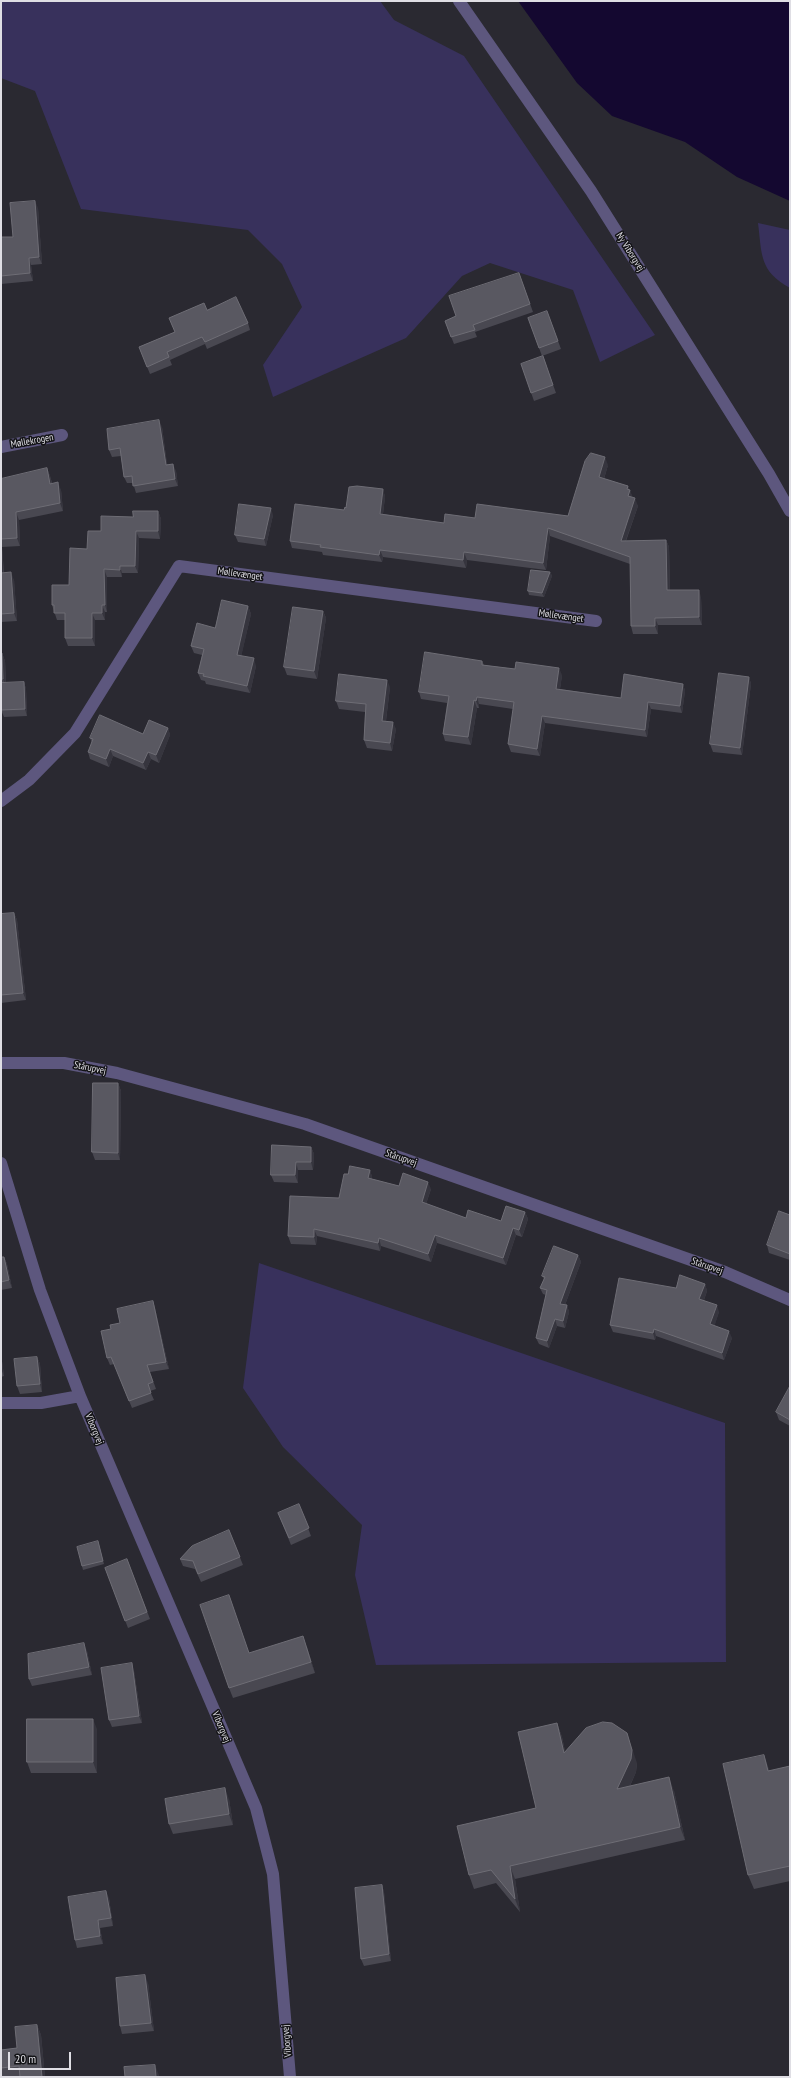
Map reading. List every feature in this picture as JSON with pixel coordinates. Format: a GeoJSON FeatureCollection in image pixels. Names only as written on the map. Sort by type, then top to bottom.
{"type":"FeatureCollection","features":[{"type":"Feature","properties":{"kind":"street","name":"Ny Viborgvej"},"geometry":{"type":"LineString","coordinates":[[459,1],[592,191],[760,460],[790,511]]}},
{"type":"Feature","properties":{"kind":"street","name":"Møllekrogen"},"geometry":{"type":"LineString","coordinates":[[1,447],[62,435]]}},
{"type":"Feature","properties":{"kind":"street","name":"Møllevænget"},"geometry":{"type":"LineString","coordinates":[[1,801],[29,780],[74,733],[179,566],[596,621]]}},
{"type":"Feature","properties":{"kind":"street","name":"Stårupvej"},"geometry":{"type":"LineString","coordinates":[[1,1063],[64,1063],[117,1074],[305,1124],[725,1272],[790,1300]]}},
{"type":"Feature","properties":{"kind":"street","name":"Viborgvej"},"geometry":{"type":"LineString","coordinates":[[1,1163],[40,1290],[80,1396],[256,1808],[273,1874],[290,2077]]}},
{"type":"Feature","properties":{"kind":"street"},"geometry":{"type":"LineString","coordinates":[[1,1403],[41,1403],[80,1396]]}},
{"type":"Feature","properties":{"kind":"shaded area"},"geometry":{"type":"Polygon","coordinates":[[[1,1],[380,1],[394,20],[464,56],[655,335],[600,362],[573,290],[490,263],[462,276],[406,338],[273,397],[263,365],[302,307],[282,264],[248,230],[81,209],[35,91],[1,78],[1,1]]]}},
{"type":"Feature","properties":{"kind":"shaded area"},"geometry":{"type":"Polygon","coordinates":[[[518,1],[790,1],[790,201],[737,177],[685,142],[612,116],[577,83],[518,1]]]}},
{"type":"Feature","properties":{"kind":"shaded area"},"geometry":{"type":"Polygon","coordinates":[[[758,223],[790,230],[790,288],[780,282],[767,268],[762,253],[758,223]]]}},
{"type":"Feature","properties":{"kind":"shaded area"},"geometry":{"type":"Polygon","coordinates":[[[259,1263],[725,1423],[726,1662],[376,1665],[355,1575],[362,1525],[283,1447],[243,1388],[259,1263]]]}},
{"type":"Feature","properties":{"kind":"building"},"geometry":{"type":"Polygon","coordinates":[[[35,201],[39,257],[29,258],[30,273],[1,276],[1,237],[13,237],[10,203],[35,201]]]}},
{"type":"Feature","properties":{"kind":"building"},"geometry":{"type":"Polygon","coordinates":[[[519,273],[530,304],[473,325],[475,330],[451,337],[445,321],[456,316],[449,296],[519,273]]]}},
{"type":"Feature","properties":{"kind":"building"},"geometry":{"type":"Polygon","coordinates":[[[236,297],[248,323],[205,342],[202,337],[167,352],[169,357],[147,367],[139,347],[175,332],[169,318],[204,303],[207,310],[236,297]]]}},
{"type":"Feature","properties":{"kind":"building"},"geometry":{"type":"Polygon","coordinates":[[[547,311],[558,341],[539,348],[528,318],[547,311]]]}},
{"type":"Feature","properties":{"kind":"building"},"geometry":{"type":"Polygon","coordinates":[[[543,356],[553,385],[531,393],[521,364],[543,356]]]}},
{"type":"Feature","properties":{"kind":"building"},"geometry":{"type":"Polygon","coordinates":[[[159,420],[166,465],[173,464],[175,479],[133,486],[132,476],[124,477],[120,448],[109,450],[107,429],[159,420]]]}},
{"type":"Feature","properties":{"kind":"building"},"geometry":{"type":"Polygon","coordinates":[[[591,453],[605,457],[599,477],[628,486],[627,489],[630,490],[628,496],[635,498],[621,541],[666,540],[667,590],[699,590],[699,617],[655,618],[655,626],[631,626],[630,557],[548,528],[543,563],[464,552],[463,560],[380,550],[379,555],[320,547],[321,545],[290,541],[295,504],[344,510],[345,507],[346,508],[349,487],[357,486],[383,489],[380,514],[444,523],[445,514],[475,518],[477,504],[568,516],[585,461],[591,453]]]}},
{"type":"Feature","properties":{"kind":"building"},"geometry":{"type":"Polygon","coordinates":[[[47,468],[50,484],[58,482],[60,503],[16,512],[17,538],[1,539],[1,479],[47,468]]]}},
{"type":"Feature","properties":{"kind":"building"},"geometry":{"type":"Polygon","coordinates":[[[239,504],[271,508],[264,539],[235,535],[239,504]]]}},
{"type":"Feature","properties":{"kind":"building"},"geometry":{"type":"Polygon","coordinates":[[[133,511],[158,511],[158,531],[136,531],[135,566],[120,566],[120,570],[104,569],[105,605],[102,605],[102,613],[92,613],[92,638],[65,638],[65,613],[54,613],[54,605],[52,605],[52,585],[69,585],[70,548],[87,549],[88,531],[101,531],[101,516],[133,517],[133,511]]]}},
{"type":"Feature","properties":{"kind":"building"},"geometry":{"type":"Polygon","coordinates":[[[531,570],[550,572],[542,593],[528,591],[531,570]]]}},
{"type":"Feature","properties":{"kind":"building"},"geometry":{"type":"Polygon","coordinates":[[[11,572],[14,613],[1,614],[1,573],[11,572]]]}},
{"type":"Feature","properties":{"kind":"building"},"geometry":{"type":"Polygon","coordinates":[[[222,600],[248,606],[237,655],[254,658],[247,686],[203,676],[204,674],[198,673],[204,649],[191,646],[197,623],[215,628],[222,600]]]}},
{"type":"Feature","properties":{"kind":"building"},"geometry":{"type":"Polygon","coordinates":[[[293,607],[323,611],[314,671],[284,667],[293,607]]]}},
{"type":"Feature","properties":{"kind":"building"},"geometry":{"type":"Polygon","coordinates":[[[425,652],[482,661],[482,665],[515,669],[516,662],[559,668],[556,689],[621,698],[624,674],[683,684],[680,706],[648,702],[645,730],[542,716],[537,749],[508,744],[514,702],[477,697],[476,701],[474,700],[468,737],[443,734],[449,696],[419,692],[425,652]]]}},
{"type":"Feature","properties":{"kind":"building"},"geometry":{"type":"Polygon","coordinates":[[[2,653],[3,679],[1,679],[2,653]]]}},
{"type":"Feature","properties":{"kind":"building"},"geometry":{"type":"Polygon","coordinates":[[[719,673],[749,677],[740,748],[710,744],[719,673]]]}},
{"type":"Feature","properties":{"kind":"building"},"geometry":{"type":"Polygon","coordinates":[[[339,674],[387,680],[382,721],[393,722],[390,743],[364,740],[366,704],[336,701],[339,674]]]}},
{"type":"Feature","properties":{"kind":"building"},"geometry":{"type":"Polygon","coordinates":[[[24,682],[25,709],[1,710],[1,683],[24,682]]]}},
{"type":"Feature","properties":{"kind":"building"},"geometry":{"type":"Polygon","coordinates":[[[100,715],[143,734],[149,720],[168,728],[156,755],[148,752],[143,763],[110,749],[106,759],[88,752],[93,739],[90,738],[100,715]]]}},
{"type":"Feature","properties":{"kind":"building"},"geometry":{"type":"Polygon","coordinates":[[[14,913],[23,993],[1,995],[1,914],[14,913]]]}},
{"type":"Feature","properties":{"kind":"building"},"geometry":{"type":"Polygon","coordinates":[[[93,1083],[118,1083],[118,1153],[92,1152],[93,1083]]]}},
{"type":"Feature","properties":{"kind":"building"},"geometry":{"type":"Polygon","coordinates":[[[272,1145],[311,1147],[311,1162],[296,1162],[295,1175],[271,1175],[272,1145]]]}},
{"type":"Feature","properties":{"kind":"building"},"geometry":{"type":"Polygon","coordinates":[[[350,1166],[370,1170],[368,1178],[399,1186],[403,1173],[428,1182],[422,1202],[466,1218],[468,1210],[501,1221],[506,1206],[525,1212],[519,1230],[513,1228],[503,1258],[435,1235],[428,1254],[379,1238],[378,1243],[314,1229],[314,1237],[288,1236],[290,1196],[339,1198],[344,1174],[348,1174],[350,1166]]]}},
{"type":"Feature","properties":{"kind":"building"},"geometry":{"type":"Polygon","coordinates":[[[779,1211],[790,1215],[790,1254],[767,1245],[779,1211]]]}},
{"type":"Feature","properties":{"kind":"building"},"geometry":{"type":"Polygon","coordinates":[[[554,1246],[578,1255],[560,1304],[567,1305],[563,1321],[555,1319],[547,1341],[536,1338],[547,1290],[540,1288],[545,1277],[542,1276],[554,1246]]]}},
{"type":"Feature","properties":{"kind":"building"},"geometry":{"type":"Polygon","coordinates":[[[1,1257],[4,1257],[9,1280],[1,1282],[1,1257]]]}},
{"type":"Feature","properties":{"kind":"building"},"geometry":{"type":"Polygon","coordinates":[[[680,1275],[705,1284],[699,1299],[717,1305],[710,1324],[729,1331],[722,1353],[654,1329],[653,1333],[610,1325],[619,1278],[676,1288],[680,1275]]]}},
{"type":"Feature","properties":{"kind":"building"},"geometry":{"type":"Polygon","coordinates":[[[153,1301],[166,1362],[147,1365],[153,1382],[148,1384],[151,1393],[129,1401],[111,1357],[107,1358],[101,1331],[111,1329],[110,1325],[120,1323],[117,1309],[153,1301]]]}},
{"type":"Feature","properties":{"kind":"building"},"geometry":{"type":"Polygon","coordinates":[[[37,1357],[40,1384],[17,1386],[14,1359],[37,1357]]]}},
{"type":"Feature","properties":{"kind":"building"},"geometry":{"type":"Polygon","coordinates":[[[790,1386],[790,1420],[776,1412],[790,1386]]]}},
{"type":"Feature","properties":{"kind":"building"},"geometry":{"type":"Polygon","coordinates":[[[299,1504],[309,1528],[289,1538],[278,1513],[299,1504]]]}},
{"type":"Feature","properties":{"kind":"building"},"geometry":{"type":"Polygon","coordinates":[[[229,1530],[240,1557],[198,1574],[193,1561],[180,1559],[192,1546],[229,1530]]]}},
{"type":"Feature","properties":{"kind":"building"},"geometry":{"type":"Polygon","coordinates":[[[98,1541],[103,1561],[82,1566],[77,1547],[98,1541]]]}},
{"type":"Feature","properties":{"kind":"building"},"geometry":{"type":"Polygon","coordinates":[[[127,1559],[147,1612],[125,1621],[105,1568],[127,1559]]]}},
{"type":"Feature","properties":{"kind":"building"},"geometry":{"type":"Polygon","coordinates":[[[229,1595],[249,1653],[303,1636],[311,1662],[229,1688],[200,1605],[229,1595]]]}},
{"type":"Feature","properties":{"kind":"building"},"geometry":{"type":"Polygon","coordinates":[[[84,1643],[89,1667],[29,1679],[28,1654],[84,1643]]]}},
{"type":"Feature","properties":{"kind":"building"},"geometry":{"type":"Polygon","coordinates":[[[132,1663],[139,1716],[109,1720],[101,1668],[132,1663]]]}},
{"type":"Feature","properties":{"kind":"building"},"geometry":{"type":"Polygon","coordinates":[[[27,1719],[93,1719],[93,1762],[27,1762],[27,1719]]]}},
{"type":"Feature","properties":{"kind":"building"},"geometry":{"type":"Polygon","coordinates":[[[603,1722],[612,1723],[627,1733],[632,1750],[631,1759],[617,1789],[669,1777],[680,1827],[510,1866],[515,1899],[491,1870],[469,1875],[457,1826],[536,1808],[518,1732],[557,1723],[564,1753],[586,1728],[603,1722]]]}},
{"type":"Feature","properties":{"kind":"building"},"geometry":{"type":"Polygon","coordinates":[[[764,1755],[768,1771],[790,1766],[790,1866],[748,1875],[723,1764],[764,1755]]]}},
{"type":"Feature","properties":{"kind":"building"},"geometry":{"type":"Polygon","coordinates":[[[225,1788],[229,1814],[169,1824],[165,1799],[225,1788]]]}},
{"type":"Feature","properties":{"kind":"building"},"geometry":{"type":"Polygon","coordinates":[[[382,1885],[389,1954],[361,1959],[355,1888],[382,1885]]]}},
{"type":"Feature","properties":{"kind":"building"},"geometry":{"type":"Polygon","coordinates":[[[106,1891],[111,1918],[98,1920],[100,1936],[75,1940],[68,1897],[106,1891]]]}},
{"type":"Feature","properties":{"kind":"building"},"geometry":{"type":"Polygon","coordinates":[[[145,1975],[151,2023],[120,2026],[116,1978],[145,1975]]]}},
{"type":"Feature","properties":{"kind":"building"},"geometry":{"type":"Polygon","coordinates":[[[37,2025],[42,2077],[20,2077],[19,2066],[1,2068],[1,2050],[17,2048],[15,2027],[37,2025]]]}},
{"type":"Feature","properties":{"kind":"building"},"geometry":{"type":"Polygon","coordinates":[[[155,2065],[156,2077],[125,2077],[124,2067],[155,2065]]]}}]}
